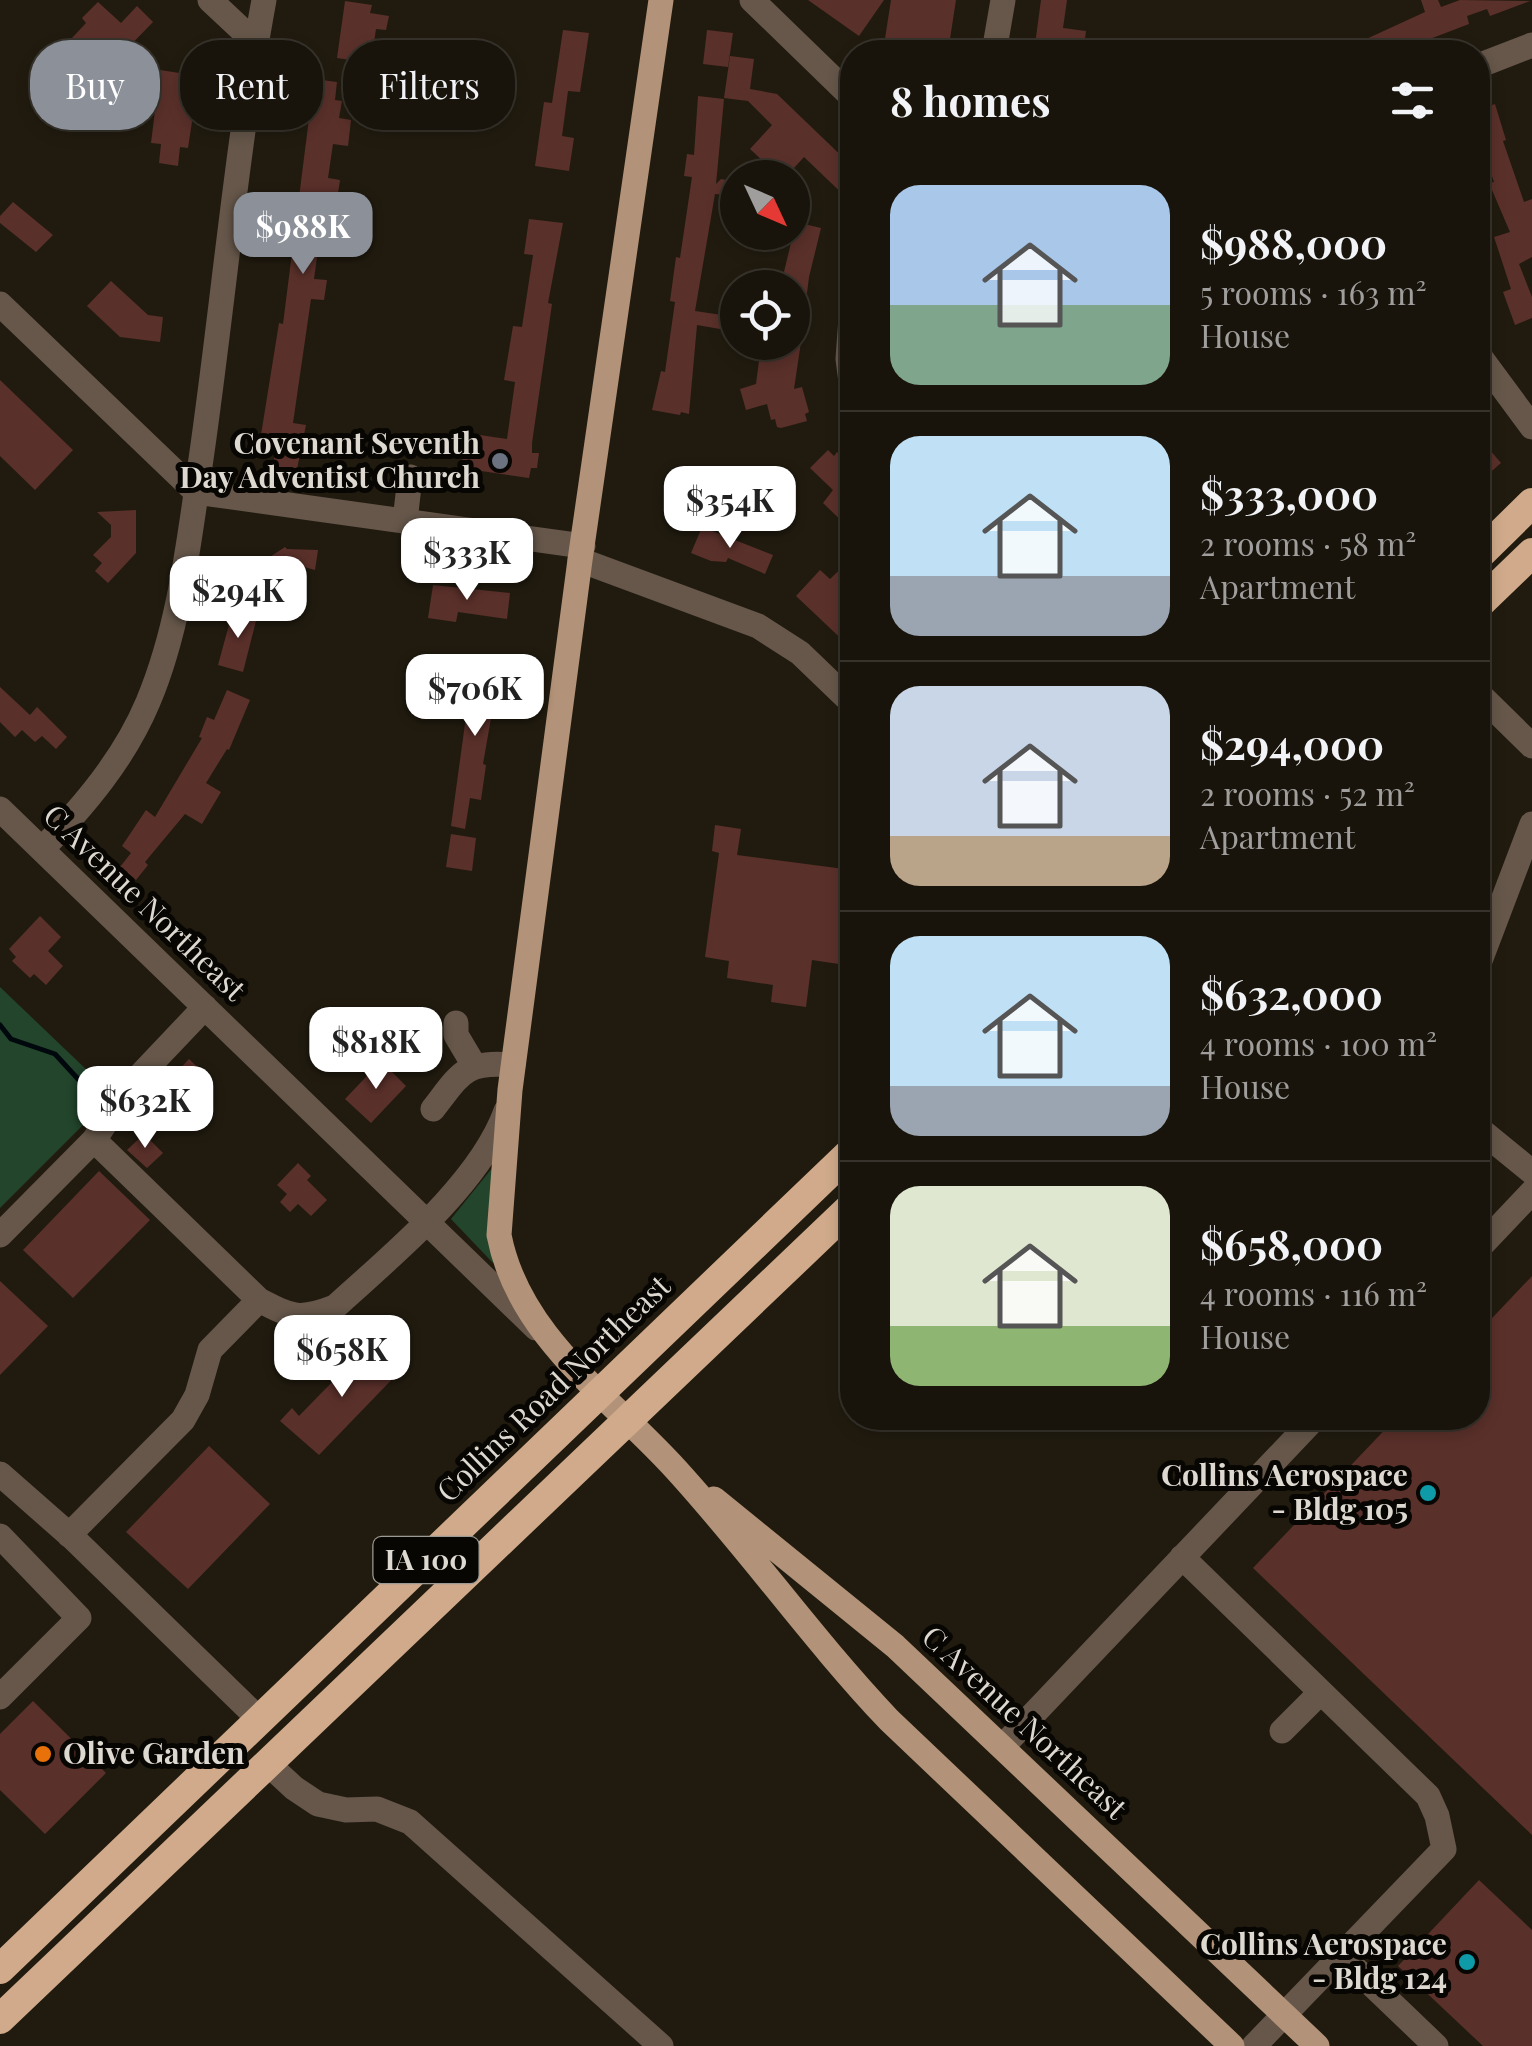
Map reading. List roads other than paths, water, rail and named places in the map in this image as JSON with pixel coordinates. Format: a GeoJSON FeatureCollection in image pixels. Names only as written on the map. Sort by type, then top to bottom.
{"type":"FeatureCollection","features":[{"type":"Feature","properties":{"kind":"highway"},"geometry":{"type":"LineString","coordinates":[[1490,544],[1532,503]]}},
{"type":"Feature","properties":{"kind":"highway"},"geometry":{"type":"LineString","coordinates":[[1490,593],[1532,552]]}},
{"type":"Feature","properties":{"kind":"highway","name":"Collins Road Northeast"},"geometry":{"type":"LineString","coordinates":[[0,1969],[840,1163]]}},
{"type":"Feature","properties":{"kind":"highway","name":"IA 100"},"geometry":{"type":"LineString","coordinates":[[0,2019],[840,1218]]}},
{"type":"Feature","properties":{"kind":"main road"},"geometry":{"type":"LineString","coordinates":[[546,1338],[503,1256],[498,1236],[508,1106],[581,553],[662,0]]}},
{"type":"Feature","properties":{"kind":"main road","name":"C Avenue Northeast"},"geometry":{"type":"LineString","coordinates":[[546,1338],[672,1464],[852,1608],[1003,1746],[1317,2046]]}},
{"type":"Feature","properties":{"kind":"main road","name":"C Avenue Northeast"},"geometry":{"type":"LineString","coordinates":[[672,1464],[825,1650],[889,1720],[1232,2046]]}},
{"type":"Feature","properties":{"kind":"street"},"geometry":{"type":"LineString","coordinates":[[210,0],[253,40]]}},
{"type":"Feature","properties":{"kind":"street"},"geometry":{"type":"LineString","coordinates":[[257,40],[264,0]]}},
{"type":"Feature","properties":{"kind":"street"},"geometry":{"type":"LineString","coordinates":[[752,0],[840,85]]}},
{"type":"Feature","properties":{"kind":"street"},"geometry":{"type":"LineString","coordinates":[[996,40],[1003,0]]}},
{"type":"Feature","properties":{"kind":"street"},"geometry":{"type":"LineString","coordinates":[[1490,61],[1532,45]]}},
{"type":"Feature","properties":{"kind":"street"},"geometry":{"type":"LineString","coordinates":[[42,849],[101,782],[147,705],[169,646],[196,492],[244,130]]}},
{"type":"Feature","properties":{"kind":"street"},"geometry":{"type":"LineString","coordinates":[[0,304],[196,492],[405,521],[581,553],[758,626],[800,653],[840,691]]}},
{"type":"Feature","properties":{"kind":"street"},"geometry":{"type":"LineString","coordinates":[[1490,370],[1532,427]]}},
{"type":"Feature","properties":{"kind":"street"},"geometry":{"type":"LineString","coordinates":[[405,521],[410,477]]}},
{"type":"Feature","properties":{"kind":"street"},"geometry":{"type":"LineString","coordinates":[[1490,705],[1532,746]]}},
{"type":"Feature","properties":{"kind":"street","name":"C Avenue Northeast"},"geometry":{"type":"LineString","coordinates":[[0,809],[546,1338]]}},
{"type":"Feature","properties":{"kind":"street"},"geometry":{"type":"LineString","coordinates":[[1490,934],[1532,824]]}},
{"type":"Feature","properties":{"kind":"street"},"geometry":{"type":"LineString","coordinates":[[0,1235],[94,1140],[130,1086],[205,1008]]}},
{"type":"Feature","properties":{"kind":"street"},"geometry":{"type":"LineString","coordinates":[[456,1023],[456,1035],[474,1067]]}},
{"type":"Feature","properties":{"kind":"street"},"geometry":{"type":"LineString","coordinates":[[432,1109],[460,1074],[482,1063],[513,1065]]}},
{"type":"Feature","properties":{"kind":"street"},"geometry":{"type":"LineString","coordinates":[[94,1140],[260,1300],[291,1317],[311,1316],[334,1306],[477,1167],[508,1106]]}},
{"type":"Feature","properties":{"kind":"street"},"geometry":{"type":"LineString","coordinates":[[1490,1138],[1532,1172]]}},
{"type":"Feature","properties":{"kind":"street"},"geometry":{"type":"LineString","coordinates":[[1490,1236],[1532,1192]]}},
{"type":"Feature","properties":{"kind":"street"},"geometry":{"type":"LineString","coordinates":[[69,1535],[182,1420],[196,1395],[210,1350],[260,1300]]}},
{"type":"Feature","properties":{"kind":"street"},"geometry":{"type":"LineString","coordinates":[[1003,1746],[1304,1430]]}},
{"type":"Feature","properties":{"kind":"street"},"geometry":{"type":"LineString","coordinates":[[0,1474],[69,1535],[260,1720]]}},
{"type":"Feature","properties":{"kind":"street"},"geometry":{"type":"LineString","coordinates":[[0,1536],[78,1618],[0,1697]]}},
{"type":"Feature","properties":{"kind":"street"},"geometry":{"type":"LineString","coordinates":[[1182,1557],[1428,1796],[1444,1849],[1254,2046]]}},
{"type":"Feature","properties":{"kind":"street"},"geometry":{"type":"LineString","coordinates":[[1282,1730],[1320,1692]]}},
{"type":"Feature","properties":{"kind":"street"},"geometry":{"type":"LineString","coordinates":[[268,1764],[318,1804],[346,1810],[377,1808],[410,1822],[657,2045]]}},
{"type":"Feature","properties":{"kind":"street"},"geometry":{"type":"LineString","coordinates":[[1342,1956],[1436,2046]]}},
{"type":"Feature","properties":{"kind":"waterway"},"geometry":{"type":"LineString","coordinates":[[0,1025],[11,1039],[55,1054],[90,1092]]}},
{"type":"Feature","properties":{"kind":"place","name":"Covenant Seventh Day Adventist Church"},"geometry":{"type":"Point","coordinates":[500,461]}},
{"type":"Feature","properties":{"kind":"place","name":"Collins Aerospace - Bldg 105"},"geometry":{"type":"Point","coordinates":[1428,1493]}},
{"type":"Feature","properties":{"kind":"place","name":"Olive Garden"},"geometry":{"type":"Point","coordinates":[43,1754]}},
{"type":"Feature","properties":{"kind":"place","name":"Collins Aerospace - Bldg 124"},"geometry":{"type":"Point","coordinates":[1467,1962]}}]}
